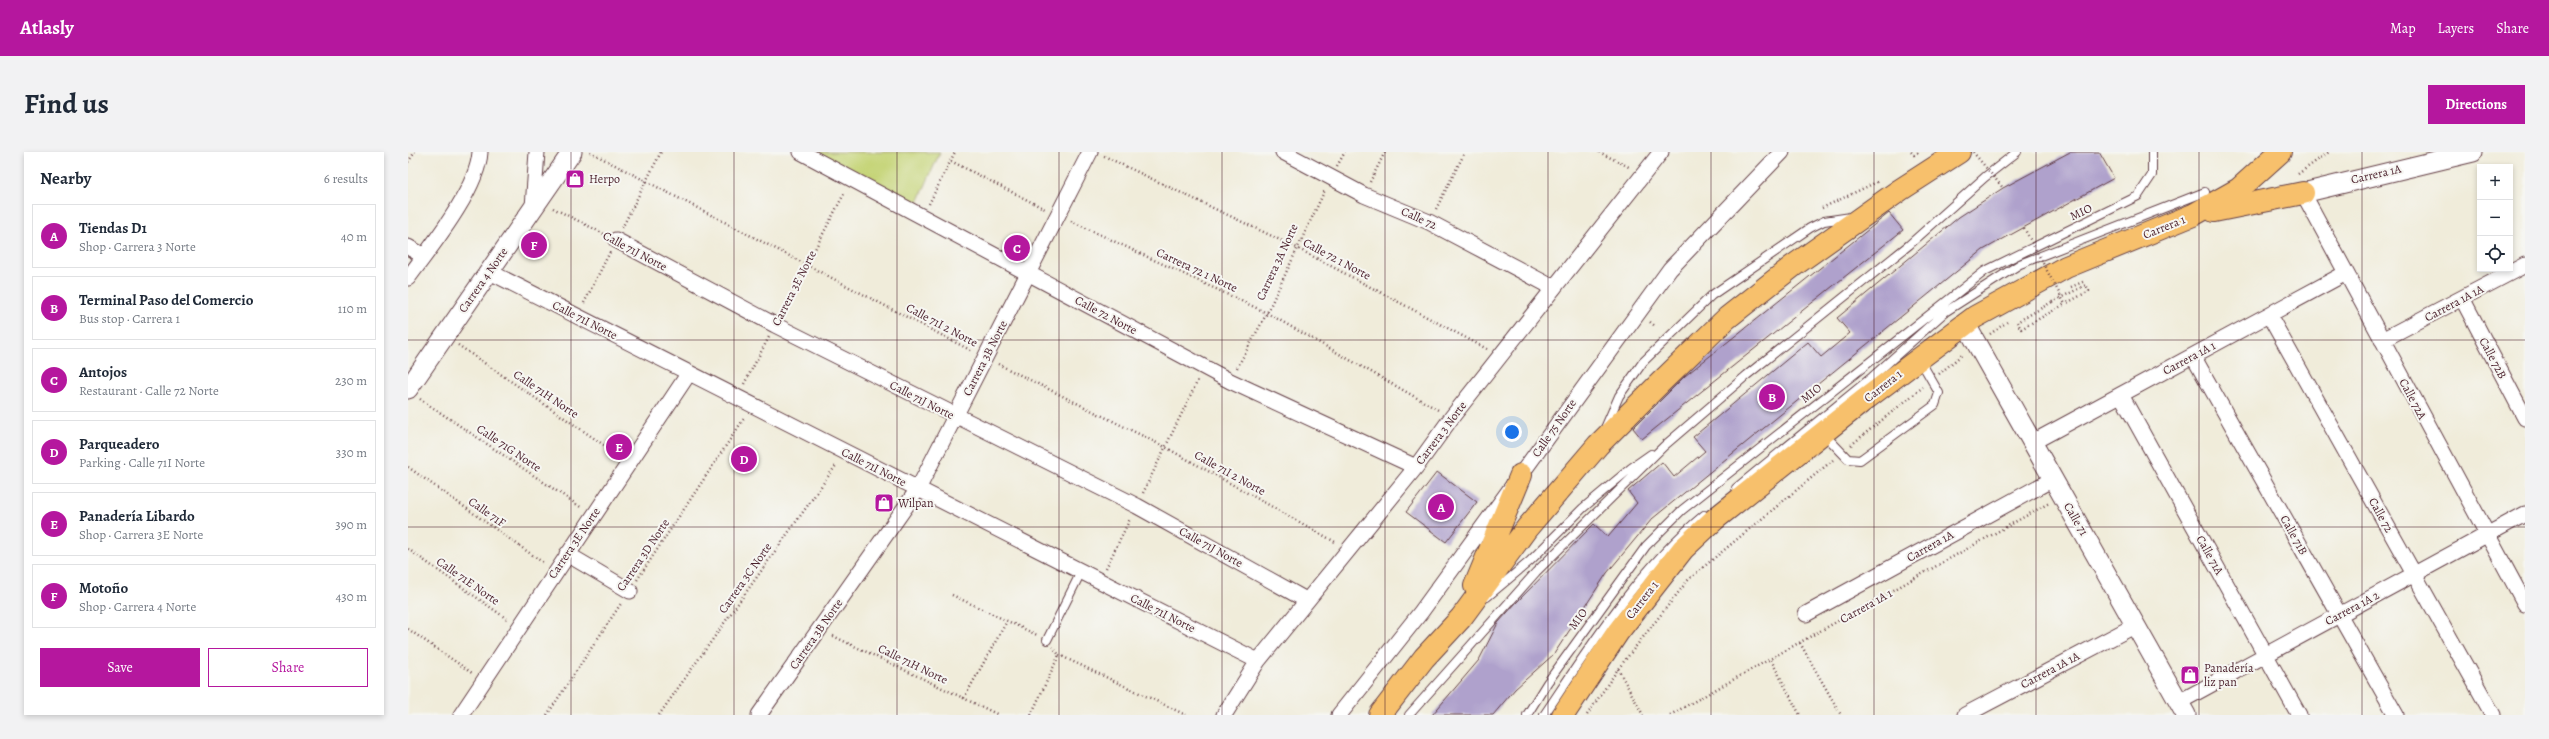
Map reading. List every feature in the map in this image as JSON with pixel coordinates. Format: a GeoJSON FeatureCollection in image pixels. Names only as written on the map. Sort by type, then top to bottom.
{"type":"FeatureCollection","features":[{"type":"Feature","properties":{"kind":"highway"},"geometry":{"type":"LineString","coordinates":[[1380,715],[1424,658],[1461,618],[1527,528],[1598,445],[1727,318],[1793,266],[1865,215],[1959,152]]}},
{"type":"Feature","properties":{"kind":"highway","name":"Carrera 1"},"geometry":{"type":"LineString","coordinates":[[1563,715],[1600,646],[1652,588],[1683,549],[1715,519],[1863,401],[1914,351],[2016,293],[2066,267],[2193,215],[2239,189],[2280,152]]}},
{"type":"Feature","properties":{"kind":"highway"},"geometry":{"type":"LineString","coordinates":[[2193,215],[2303,193]]}},
{"type":"Feature","properties":{"kind":"highway"},"geometry":{"type":"LineString","coordinates":[[1461,618],[1521,475]]}},
{"type":"Feature","properties":{"kind":"street"},"geometry":{"type":"LineString","coordinates":[[408,278],[462,199],[475,171],[480,152]]}},
{"type":"Feature","properties":{"kind":"street"},"geometry":{"type":"LineString","coordinates":[[536,204],[537,152]]}},
{"type":"Feature","properties":{"kind":"street","name":"Carrera 4 Norte"},"geometry":{"type":"LineString","coordinates":[[411,392],[490,272],[572,152]]}},
{"type":"Feature","properties":{"kind":"street","name":"Calle 72 Norte"},"geometry":{"type":"LineString","coordinates":[[801,152],[1230,381],[1416,467]]}},
{"type":"Feature","properties":{"kind":"street","name":"Carrera 3B Norte"},"geometry":{"type":"LineString","coordinates":[[759,715],[918,489],[1090,152]]}},
{"type":"Feature","properties":{"kind":"street","name":"Calle 72"},"geometry":{"type":"LineString","coordinates":[[1282,152],[1364,195],[1429,222],[1554,288]]}},
{"type":"Feature","properties":{"kind":"street","name":"Carrera 3 Norte"},"geometry":{"type":"LineString","coordinates":[[1224,715],[1258,662],[1306,600],[1416,467],[1452,417],[1501,357],[1660,152]]}},
{"type":"Feature","properties":{"kind":"street","name":"Calle 75 Norte"},"geometry":{"type":"LineString","coordinates":[[1339,715],[1421,612],[1670,269],[1782,152]]}},
{"type":"Feature","properties":{"kind":"street","name":"Carrera 1A"},"geometry":{"type":"LineString","coordinates":[[2303,193],[2473,152]]}},
{"type":"Feature","properties":{"kind":"street","name":"Calle 72A"},"geometry":{"type":"LineString","coordinates":[[2303,193],[2486,535],[2525,604]]}},
{"type":"Feature","properties":{"kind":"street","name":"Calle 71J Norte"},"geometry":{"type":"LineString","coordinates":[[616,240],[775,325],[955,417],[1137,506],[1306,600]]}},
{"type":"Feature","properties":{"kind":"street"},"geometry":{"type":"LineString","coordinates":[[408,247],[424,256]]}},
{"type":"Feature","properties":{"kind":"street","name":"Carrera 1A 1A"},"geometry":{"type":"LineString","coordinates":[[2382,340],[2525,265]]}},
{"type":"Feature","properties":{"kind":"street","name":"Calle 71I Norte"},"geometry":{"type":"LineString","coordinates":[[490,272],[1258,662]]}},
{"type":"Feature","properties":{"kind":"street","name":"Carrera 1A 1"},"geometry":{"type":"LineString","coordinates":[[2033,442],[2346,273]]}},
{"type":"Feature","properties":{"kind":"street","name":"Calle 72B"},"geometry":{"type":"LineString","coordinates":[[2462,298],[2525,418]]}},
{"type":"Feature","properties":{"kind":"street","name":"Calle 72"},"geometry":{"type":"LineString","coordinates":[[2269,315],[2493,715]]}},
{"type":"Feature","properties":{"kind":"street","name":"Calle 71"},"geometry":{"type":"LineString","coordinates":[[1965,323],[2183,708]]}},
{"type":"Feature","properties":{"kind":"street","name":"Calle 71B"},"geometry":{"type":"LineString","coordinates":[[2193,356],[2396,715]]}},
{"type":"Feature","properties":{"kind":"street","name":"Carrera 3E Norte"},"geometry":{"type":"LineString","coordinates":[[461,715],[482,680],[689,373]]}},
{"type":"Feature","properties":{"kind":"street","name":"Calle 71A"},"geometry":{"type":"LineString","coordinates":[[2121,395],[2299,715]]}},
{"type":"Feature","properties":{"kind":"street","name":"Carrera 1A"},"geometry":{"type":"LineString","coordinates":[[1806,614],[2053,479]]}},
{"type":"Feature","properties":{"kind":"street","name":"Carrera 1A 2"},"geometry":{"type":"LineString","coordinates":[[2183,708],[2266,655],[2525,514]]}},
{"type":"Feature","properties":{"kind":"street"},"geometry":{"type":"LineString","coordinates":[[567,554],[630,591]]}},
{"type":"Feature","properties":{"kind":"street","name":"Carrera 1A 1A"},"geometry":{"type":"LineString","coordinates":[[1965,715],[2136,625]]}},
{"type":"Feature","properties":{"kind":"lane"},"geometry":{"type":"LineString","coordinates":[[1409,715],[1536,572],[1664,446],[1747,375],[1909,245],[1985,177],[2017,152]]}},
{"type":"Feature","properties":{"kind":"lane","name":"MIO"},"geometry":{"type":"LineString","coordinates":[[1527,715],[1547,684],[1646,546],[1682,510],[1985,270],[2138,196],[2152,175],[2152,152]]}},
{"type":"Feature","properties":{"kind":"lane"},"geometry":{"type":"LineString","coordinates":[[1730,494],[1914,351],[1945,312],[2020,264],[2205,192]]}},
{"type":"Feature","properties":{"kind":"lane"},"geometry":{"type":"LineString","coordinates":[[1823,433],[1841,453],[1854,461],[1860,460],[1935,405],[1939,393],[1933,379],[1914,351]]}},
{"type":"Feature","properties":{"kind":"lane"},"geometry":{"type":"LineString","coordinates":[[1461,618],[1530,561],[1583,508],[1631,468],[1664,446]]}},
{"type":"Feature","properties":{"kind":"lane"},"geometry":{"type":"LineString","coordinates":[[1544,715],[1600,646],[1662,554],[1712,508]]}},
{"type":"Feature","properties":{"kind":"lane"},"geometry":{"type":"LineString","coordinates":[[1047,640],[1081,572]]}},
{"type":"Feature","properties":{"kind":"path"},"geometry":{"type":"LineString","coordinates":[[408,162],[415,152]]}},
{"type":"Feature","properties":{"kind":"path","name":"Calle 71I 2 Norte"},"geometry":{"type":"LineString","coordinates":[[590,152],[985,358],[1165,447],[1348,550]]}},
{"type":"Feature","properties":{"kind":"path"},"geometry":{"type":"LineString","coordinates":[[922,217],[955,152]]}},
{"type":"Feature","properties":{"kind":"path","name":"Calle 72 1 Norte"},"geometry":{"type":"LineString","coordinates":[[1096,152],[1297,248],[1501,357]]}},
{"type":"Feature","properties":{"kind":"path","name":"Carrera 3A Norte"},"geometry":{"type":"LineString","coordinates":[[1230,381],[1267,312],[1345,152]]}},
{"type":"Feature","properties":{"kind":"path"},"geometry":{"type":"LineString","coordinates":[[1364,195],[1385,152]]}},
{"type":"Feature","properties":{"kind":"path"},"geometry":{"type":"LineString","coordinates":[[1429,222],[1465,152]]}},
{"type":"Feature","properties":{"kind":"path"},"geometry":{"type":"LineString","coordinates":[[1599,152],[1642,174]]}},
{"type":"Feature","properties":{"kind":"path"},"geometry":{"type":"LineString","coordinates":[[1911,152],[1914,155],[1919,152]]}},
{"type":"Feature","properties":{"kind":"path"},"geometry":{"type":"LineString","coordinates":[[1972,152],[2003,188]]}},
{"type":"Feature","properties":{"kind":"path","name":"Carrera 72 1 Norte"},"geometry":{"type":"LineString","coordinates":[[951,160],[1058,215],[1267,312],[1452,417]]}},
{"type":"Feature","properties":{"kind":"path"},"geometry":{"type":"LineString","coordinates":[[1818,210],[1884,178]]}},
{"type":"Feature","properties":{"kind":"path","name":"Carrera 3E Norte"},"geometry":{"type":"LineString","coordinates":[[738,397],[806,264],[852,179]]}},
{"type":"Feature","properties":{"kind":"path","name":"Calle 71J Norte"},"geometry":{"type":"LineString","coordinates":[[536,204],[616,240]]}},
{"type":"Feature","properties":{"kind":"path"},"geometry":{"type":"LineString","coordinates":[[2024,228],[2065,304]]}},
{"type":"Feature","properties":{"kind":"path"},"geometry":{"type":"LineString","coordinates":[[2070,288],[2092,278]]}},
{"type":"Feature","properties":{"kind":"path"},"geometry":{"type":"LineString","coordinates":[[2086,285],[2089,290],[2065,304],[2021,329],[2017,322],[2086,285]]}},
{"type":"Feature","properties":{"kind":"path"},"geometry":{"type":"LineString","coordinates":[[2059,299],[2056,294],[2063,291]]}},
{"type":"Feature","properties":{"kind":"path"},"geometry":{"type":"LineString","coordinates":[[1587,715],[1618,669],[1689,579],[1841,453],[1976,344],[2012,318]]}},
{"type":"Feature","properties":{"kind":"path","name":"Calle 71H Norte"},"geometry":{"type":"LineString","coordinates":[[452,342],[629,462]]}},
{"type":"Feature","properties":{"kind":"path"},"geometry":{"type":"LineString","coordinates":[[1099,581],[1204,367]]}},
{"type":"Feature","properties":{"kind":"path","name":"Calle 71G Norte"},"geometry":{"type":"LineString","coordinates":[[411,392],[593,515]]}},
{"type":"Feature","properties":{"kind":"path","name":"Carrera 3D Norte"},"geometry":{"type":"LineString","coordinates":[[547,715],[753,405]]}},
{"type":"Feature","properties":{"kind":"path","name":"Carrera 3C Norte"},"geometry":{"type":"LineString","coordinates":[[660,715],[845,452]]}},
{"type":"Feature","properties":{"kind":"path","name":"Calle 71F"},"geometry":{"type":"LineString","coordinates":[[408,467],[556,571]]}},
{"type":"Feature","properties":{"kind":"path","name":"Carrera 1A 1"},"geometry":{"type":"LineString","coordinates":[[1670,715],[1771,660],[2062,496]]}},
{"type":"Feature","properties":{"kind":"path","name":"Calle 71E Norte"},"geometry":{"type":"LineString","coordinates":[[408,549],[518,627]]}},
{"type":"Feature","properties":{"kind":"path"},"geometry":{"type":"LineString","coordinates":[[952,595],[1047,640],[1059,655],[1186,715]]}},
{"type":"Feature","properties":{"kind":"path"},"geometry":{"type":"LineString","coordinates":[[964,698],[1007,621]]}},
{"type":"Feature","properties":{"kind":"path"},"geometry":{"type":"LineString","coordinates":[[408,629],[482,680]]}},
{"type":"Feature","properties":{"kind":"path","name":"Calle 71H Norte"},"geometry":{"type":"LineString","coordinates":[[820,629],[999,715]]}},
{"type":"Feature","properties":{"kind":"path"},"geometry":{"type":"LineString","coordinates":[[1800,643],[1841,715]]}},
{"type":"Feature","properties":{"kind":"path"},"geometry":{"type":"LineString","coordinates":[[1600,646],[1618,669],[1643,715]]}},
{"type":"Feature","properties":{"kind":"path"},"geometry":{"type":"LineString","coordinates":[[1031,715],[1059,655]]}},
{"type":"Feature","properties":{"kind":"path"},"geometry":{"type":"LineString","coordinates":[[1771,660],[1800,715]]}},
{"type":"Feature","properties":{"kind":"green space"},"geometry":{"type":"Polygon","coordinates":[[[811,152],[940,152],[916,207],[811,152]]]}},
{"type":"Feature","properties":{"kind":"building"},"geometry":{"type":"Polygon","coordinates":[[[2070,152],[2099,152],[2114,178],[1983,250],[1652,519],[1607,573],[1554,654],[1515,689],[1493,715],[1432,715],[1479,660],[1498,623],[1594,524],[1608,537],[1637,503],[1628,491],[1662,462],[1674,477],[1705,451],[1693,437],[1808,342],[1821,357],[1850,333],[1837,318],[1959,217],[2003,188],[2070,152]]]}},
{"type":"Feature","properties":{"kind":"building"},"geometry":{"type":"Polygon","coordinates":[[[1889,213],[1903,230],[1642,439],[1633,428],[1685,376],[1889,213]]]}},
{"type":"Feature","properties":{"kind":"building"},"geometry":{"type":"Polygon","coordinates":[[[1437,472],[1477,502],[1446,542],[1406,512],[1437,472]]]}},
{"type":"Feature","properties":{"kind":"place","name":"Herpo"},"geometry":{"type":"Point","coordinates":[575,179]}},
{"type":"Feature","properties":{"kind":"place","name":"Motoño"},"geometry":{"type":"Point","coordinates":[534,245]}},
{"type":"Feature","properties":{"kind":"place","name":"Antojos"},"geometry":{"type":"Point","coordinates":[1017,248]}},
{"type":"Feature","properties":{"kind":"place","name":"Terminal Paso del Comercio"},"geometry":{"type":"Point","coordinates":[1772,397]}},
{"type":"Feature","properties":{"kind":"place","name":"Panadería Libardo"},"geometry":{"type":"Point","coordinates":[619,447]}},
{"type":"Feature","properties":{"kind":"place","name":"Parqueadero"},"geometry":{"type":"Point","coordinates":[744,459]}},
{"type":"Feature","properties":{"kind":"place","name":"Wilpan"},"geometry":{"type":"Point","coordinates":[884,503]}},
{"type":"Feature","properties":{"kind":"place","name":"Tiendas D1"},"geometry":{"type":"Point","coordinates":[1441,507]}},
{"type":"Feature","properties":{"kind":"place","name":"Panadería liz pan"},"geometry":{"type":"Point","coordinates":[2190,675]}}]}
